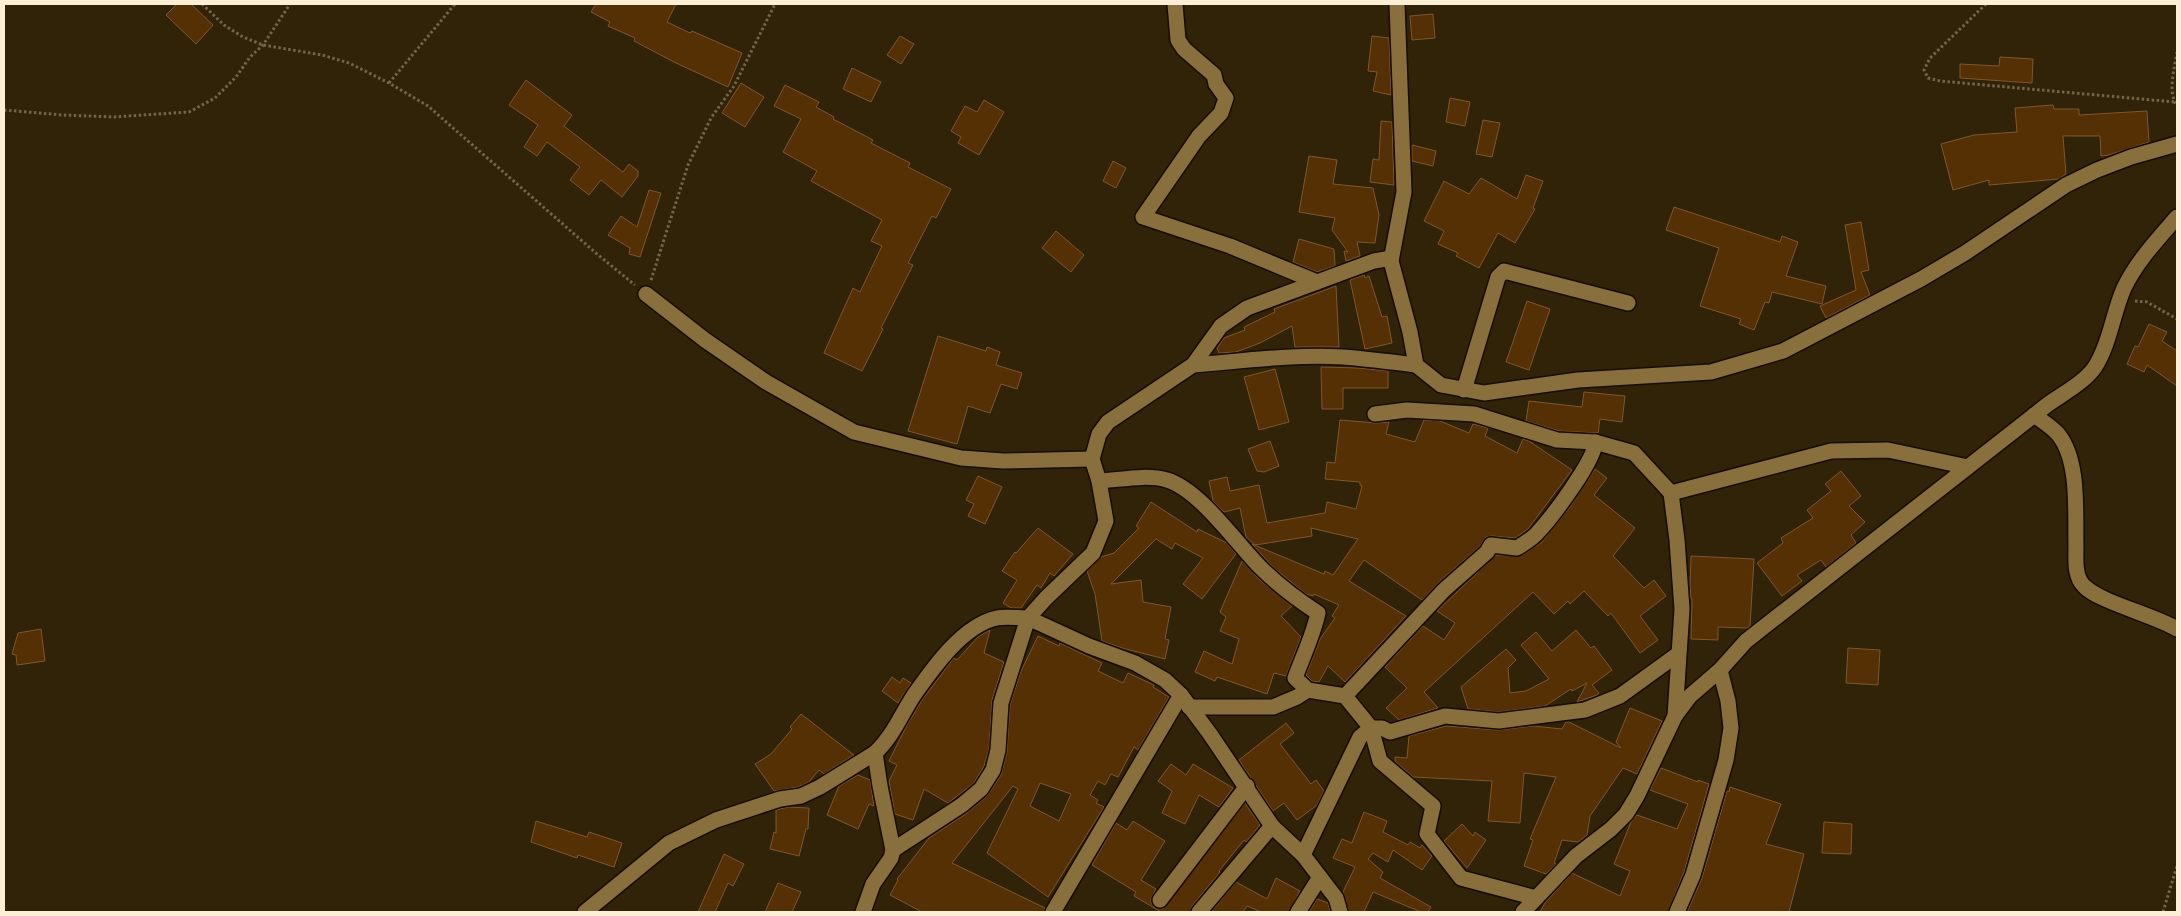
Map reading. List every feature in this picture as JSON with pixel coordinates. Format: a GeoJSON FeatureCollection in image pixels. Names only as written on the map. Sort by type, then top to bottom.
{"type":"FeatureCollection","features":[{"type":"Feature","properties":{"kind":"street"},"geometry":{"type":"LineString","coordinates":[[1175,4],[1178,40],[1184,49],[1214,74],[1216,84],[1226,98],[1221,113],[1199,136],[1143,217],[1230,246],[1317,282]]}},
{"type":"Feature","properties":{"kind":"street"},"geometry":{"type":"LineString","coordinates":[[1397,4],[1404,192],[1391,261],[1410,332],[1416,365]]}},
{"type":"Feature","properties":{"kind":"street"},"geometry":{"type":"LineString","coordinates":[[1193,365],[1257,358],[1343,357],[1416,365],[1441,385],[1484,393],[1578,380],[1711,372],[1783,351],[1921,280],[1965,253],[2066,185],[2097,170],[2131,157],[2177,144]]}},
{"type":"Feature","properties":{"kind":"street"},"geometry":{"type":"LineString","coordinates":[[1523,912],[1576,856],[1626,814],[1637,796],[1675,716],[1690,696],[1720,670],[1746,641],[2034,415],[2086,377],[2095,367],[2120,300],[2136,266],[2177,217]]}},
{"type":"Feature","properties":{"kind":"street"},"geometry":{"type":"LineString","coordinates":[[893,850],[962,804],[981,789],[989,776],[998,750],[1001,702],[1028,618],[1093,553],[1106,521],[1099,481],[1092,460],[1099,434],[1108,422],[1193,365],[1221,326],[1247,308],[1374,261],[1386,259],[1391,261]]}},
{"type":"Feature","properties":{"kind":"street"},"geometry":{"type":"LineString","coordinates":[[1464,390],[1498,277],[1504,271],[1628,303]]}},
{"type":"Feature","properties":{"kind":"street"},"geometry":{"type":"LineString","coordinates":[[646,294],[705,340],[766,382],[854,432],[961,458],[1003,461],[1092,460]]}},
{"type":"Feature","properties":{"kind":"street"},"geometry":{"type":"LineString","coordinates":[[1375,414],[1407,410],[1474,414],[1557,440],[1595,442],[1634,453],[1671,493],[1678,540],[1682,609],[1675,716]]}},
{"type":"Feature","properties":{"kind":"street"},"geometry":{"type":"LineString","coordinates":[[2034,415],[2058,434],[2067,450],[2074,478],[2076,571],[2083,586],[2096,595],[2164,621],[2177,629]]}},
{"type":"Feature","properties":{"kind":"street"},"geometry":{"type":"LineString","coordinates":[[1346,696],[1444,590],[1487,552],[1491,545],[1517,548],[1539,533],[1584,469],[1595,448],[1595,442]]}},
{"type":"Feature","properties":{"kind":"street"},"geometry":{"type":"LineString","coordinates":[[1671,493],[1831,451],[1888,450],[1968,467]]}},
{"type":"Feature","properties":{"kind":"street"},"geometry":{"type":"LineString","coordinates":[[1099,481],[1153,477],[1169,480],[1190,494],[1220,522],[1241,548],[1288,593],[1318,613],[1313,636],[1307,646],[1296,678],[1308,690],[1346,696],[1371,728],[1380,761],[1433,806],[1427,834],[1461,878],[1536,898]]}},
{"type":"Feature","properties":{"kind":"street"},"geometry":{"type":"LineString","coordinates":[[585,912],[669,843],[716,820],[780,799],[801,796],[820,787],[875,753],[886,743],[914,696],[954,645],[971,629],[997,618],[1028,618],[1089,646],[1135,663],[1165,680],[1185,701],[1247,786],[1272,826],[1303,855],[1336,898],[1340,912]]}},
{"type":"Feature","properties":{"kind":"street"},"geometry":{"type":"LineString","coordinates":[[1303,855],[1360,737],[1371,728],[1382,728],[1390,732],[1445,716],[1499,721],[1585,710],[1620,696],[1678,654]]}},
{"type":"Feature","properties":{"kind":"street"},"geometry":{"type":"LineString","coordinates":[[1677,912],[1698,860],[1726,760],[1731,728],[1728,701],[1720,670]]}},
{"type":"Feature","properties":{"kind":"street"},"geometry":{"type":"LineString","coordinates":[[1185,701],[1273,707],[1308,690]]}},
{"type":"Feature","properties":{"kind":"street"},"geometry":{"type":"LineString","coordinates":[[1053,912],[1185,701]]}},
{"type":"Feature","properties":{"kind":"street"},"geometry":{"type":"LineString","coordinates":[[865,912],[873,884],[891,858],[893,850],[875,753]]}},
{"type":"Feature","properties":{"kind":"street"},"geometry":{"type":"LineString","coordinates":[[1160,900],[1247,786]]}},
{"type":"Feature","properties":{"kind":"street"},"geometry":{"type":"LineString","coordinates":[[1199,912],[1272,826]]}},
{"type":"Feature","properties":{"kind":"street"},"geometry":{"type":"LineString","coordinates":[[1298,912],[1320,877]]}},
{"type":"Feature","properties":{"kind":"path"},"geometry":{"type":"LineString","coordinates":[[202,4],[224,25],[242,37],[263,45],[322,55],[349,63],[389,83],[428,106],[597,254],[646,294],[688,166],[711,118],[734,86],[775,4]]}},
{"type":"Feature","properties":{"kind":"path"},"geometry":{"type":"LineString","coordinates":[[4,110],[114,117],[189,112],[215,98],[236,76],[250,57],[263,45],[290,4]]}},
{"type":"Feature","properties":{"kind":"path"},"geometry":{"type":"LineString","coordinates":[[389,83],[455,4]]}},
{"type":"Feature","properties":{"kind":"path"},"geometry":{"type":"LineString","coordinates":[[1986,4],[1930,58],[1924,70],[1928,78],[1940,82],[2176,104],[2173,90],[2177,52]]}},
{"type":"Feature","properties":{"kind":"path"},"geometry":{"type":"LineString","coordinates":[[2120,300],[2147,302],[2177,319]]}},
{"type":"Feature","properties":{"kind":"path"},"geometry":{"type":"LineString","coordinates":[[2163,912],[2177,866]]}},
{"type":"Feature","properties":{"kind":"building"},"geometry":{"type":"Polygon","coordinates":[[[177,4],[191,4],[213,25],[196,44],[166,15],[177,4]]]}},
{"type":"Feature","properties":{"kind":"building"},"geometry":{"type":"Polygon","coordinates":[[[596,4],[676,4],[667,22],[742,53],[728,87],[676,63],[634,41],[635,38],[608,26],[610,22],[591,12],[596,4]]]}},
{"type":"Feature","properties":{"kind":"building"},"geometry":{"type":"Polygon","coordinates":[[[1433,14],[1435,38],[1412,40],[1410,16],[1433,14]]]}},
{"type":"Feature","properties":{"kind":"building"},"geometry":{"type":"Polygon","coordinates":[[[900,36],[914,44],[901,64],[887,55],[900,36]]]}},
{"type":"Feature","properties":{"kind":"building"},"geometry":{"type":"Polygon","coordinates":[[[1372,36],[1389,38],[1391,95],[1373,91],[1377,72],[1368,71],[1372,36]]]}},
{"type":"Feature","properties":{"kind":"building"},"geometry":{"type":"Polygon","coordinates":[[[2000,57],[2033,59],[2032,83],[1960,78],[1960,64],[1999,66],[2000,57]]]}},
{"type":"Feature","properties":{"kind":"building"},"geometry":{"type":"Polygon","coordinates":[[[852,68],[881,82],[871,102],[843,89],[852,68]]]}},
{"type":"Feature","properties":{"kind":"building"},"geometry":{"type":"Polygon","coordinates":[[[526,80],[572,115],[564,126],[623,172],[629,164],[638,171],[638,176],[622,197],[601,180],[589,195],[570,180],[580,167],[547,142],[537,156],[524,147],[538,125],[509,105],[526,80]]]}},
{"type":"Feature","properties":{"kind":"building"},"geometry":{"type":"Polygon","coordinates":[[[741,83],[764,97],[745,127],[722,113],[741,83]]]}},
{"type":"Feature","properties":{"kind":"building"},"geometry":{"type":"Polygon","coordinates":[[[785,85],[819,102],[816,107],[834,117],[833,119],[873,140],[871,143],[910,163],[908,167],[951,189],[936,218],[932,216],[908,263],[913,265],[881,328],[883,329],[862,371],[824,353],[853,288],[860,292],[882,246],[871,241],[882,220],[811,181],[817,171],[783,152],[801,119],[774,106],[785,85]]]}},
{"type":"Feature","properties":{"kind":"building"},"geometry":{"type":"Polygon","coordinates":[[[1450,98],[1470,102],[1465,126],[1446,122],[1450,98]]]}},
{"type":"Feature","properties":{"kind":"building"},"geometry":{"type":"Polygon","coordinates":[[[984,100],[1004,112],[979,155],[958,143],[961,137],[951,131],[965,106],[977,112],[984,100]]]}},
{"type":"Feature","properties":{"kind":"building"},"geometry":{"type":"Polygon","coordinates":[[[2053,105],[2054,109],[2079,109],[2079,115],[2147,111],[2149,142],[2101,156],[2100,136],[2063,136],[2066,174],[2059,179],[1989,185],[1989,180],[1953,190],[1941,144],[1974,135],[2017,132],[2015,108],[2053,105]]]}},
{"type":"Feature","properties":{"kind":"building"},"geometry":{"type":"Polygon","coordinates":[[[1483,120],[1500,123],[1492,157],[1476,154],[1483,120]]]}},
{"type":"Feature","properties":{"kind":"building"},"geometry":{"type":"Polygon","coordinates":[[[1381,121],[1392,122],[1394,185],[1370,182],[1373,159],[1379,160],[1381,121]]]}},
{"type":"Feature","properties":{"kind":"building"},"geometry":{"type":"Polygon","coordinates":[[[1412,145],[1436,151],[1433,166],[1412,161],[1412,145]]]}},
{"type":"Feature","properties":{"kind":"building"},"geometry":{"type":"Polygon","coordinates":[[[1309,156],[1337,160],[1333,184],[1373,188],[1379,215],[1375,243],[1357,242],[1360,256],[1346,261],[1344,251],[1348,252],[1332,230],[1335,218],[1299,212],[1309,156]]]}},
{"type":"Feature","properties":{"kind":"building"},"geometry":{"type":"Polygon","coordinates":[[[1113,161],[1126,168],[1116,188],[1103,181],[1113,161]]]}},
{"type":"Feature","properties":{"kind":"building"},"geometry":{"type":"Polygon","coordinates":[[[1526,175],[1543,181],[1533,208],[1535,209],[1515,243],[1498,233],[1479,268],[1456,256],[1458,253],[1438,244],[1444,231],[1424,221],[1444,181],[1469,194],[1481,178],[1517,199],[1526,175]]]}},
{"type":"Feature","properties":{"kind":"building"},"geometry":{"type":"Polygon","coordinates":[[[649,190],[661,193],[640,257],[629,254],[630,248],[608,235],[621,216],[637,227],[649,190]]]}},
{"type":"Feature","properties":{"kind":"building"},"geometry":{"type":"Polygon","coordinates":[[[1674,207],[1780,242],[1782,236],[1798,242],[1786,276],[1826,286],[1822,304],[1772,292],[1769,303],[1765,302],[1754,330],[1739,324],[1741,319],[1700,306],[1719,248],[1666,230],[1674,207]]]}},
{"type":"Feature","properties":{"kind":"building"},"geometry":{"type":"Polygon","coordinates":[[[1861,222],[1869,270],[1861,272],[1870,295],[1826,318],[1820,306],[1856,290],[1845,225],[1861,222]]]}},
{"type":"Feature","properties":{"kind":"building"},"geometry":{"type":"Polygon","coordinates":[[[1056,231],[1084,255],[1071,272],[1042,248],[1056,231]]]}},
{"type":"Feature","properties":{"kind":"building"},"geometry":{"type":"Polygon","coordinates":[[[1299,239],[1334,249],[1335,266],[1317,272],[1293,262],[1299,239]]]}},
{"type":"Feature","properties":{"kind":"building"},"geometry":{"type":"Polygon","coordinates":[[[1364,275],[1365,278],[1369,276],[1382,317],[1387,316],[1392,343],[1365,349],[1350,280],[1364,275]]]}},
{"type":"Feature","properties":{"kind":"building"},"geometry":{"type":"Polygon","coordinates":[[[1336,286],[1339,347],[1295,347],[1292,326],[1260,343],[1236,352],[1219,353],[1217,348],[1224,338],[1245,330],[1244,327],[1275,312],[1274,309],[1336,286]]]}},
{"type":"Feature","properties":{"kind":"building"},"geometry":{"type":"Polygon","coordinates":[[[1527,301],[1550,309],[1529,370],[1506,362],[1527,301]]]}},
{"type":"Feature","properties":{"kind":"building"},"geometry":{"type":"Polygon","coordinates":[[[2149,324],[2167,332],[2162,341],[2177,351],[2177,386],[2147,365],[2144,372],[2127,364],[2135,346],[2138,347],[2149,324]]]}},
{"type":"Feature","properties":{"kind":"building"},"geometry":{"type":"Polygon","coordinates":[[[938,336],[986,351],[987,347],[1000,352],[996,365],[1022,373],[1017,389],[1001,384],[990,413],[968,406],[957,444],[908,431],[938,336]]]}},
{"type":"Feature","properties":{"kind":"building"},"geometry":{"type":"Polygon","coordinates":[[[1321,367],[1388,371],[1388,388],[1343,388],[1343,409],[1322,409],[1321,367]]]}},
{"type":"Feature","properties":{"kind":"building"},"geometry":{"type":"Polygon","coordinates":[[[1275,369],[1289,422],[1259,430],[1244,377],[1275,369]]]}},
{"type":"Feature","properties":{"kind":"building"},"geometry":{"type":"Polygon","coordinates":[[[1584,392],[1625,396],[1622,422],[1600,419],[1598,433],[1559,431],[1526,421],[1529,401],[1582,407],[1584,392]]]}},
{"type":"Feature","properties":{"kind":"building"},"geometry":{"type":"Polygon","coordinates":[[[1340,420],[1376,423],[1389,422],[1386,434],[1415,442],[1424,420],[1440,421],[1469,433],[1473,424],[1488,428],[1485,436],[1517,453],[1523,439],[1529,441],[1572,470],[1528,529],[1515,538],[1486,537],[1480,546],[1438,583],[1422,600],[1364,560],[1349,581],[1406,616],[1345,682],[1328,666],[1319,682],[1312,681],[1306,675],[1320,639],[1335,618],[1332,616],[1339,605],[1314,594],[1313,596],[1306,594],[1274,568],[1252,544],[1324,574],[1325,571],[1333,575],[1358,539],[1311,528],[1312,536],[1255,545],[1246,537],[1240,508],[1224,512],[1213,501],[1209,481],[1227,477],[1230,491],[1259,485],[1267,523],[1325,513],[1327,502],[1356,509],[1362,486],[1360,482],[1325,479],[1327,462],[1335,463],[1340,420]]]}},
{"type":"Feature","properties":{"kind":"building"},"geometry":{"type":"Polygon","coordinates":[[[1270,441],[1279,466],[1264,472],[1257,471],[1248,449],[1270,441]]]}},
{"type":"Feature","properties":{"kind":"building"},"geometry":{"type":"Polygon","coordinates":[[[1595,469],[1607,478],[1594,495],[1635,528],[1613,556],[1644,588],[1654,580],[1666,596],[1640,616],[1658,640],[1640,653],[1611,613],[1608,616],[1584,591],[1570,604],[1568,601],[1554,614],[1533,592],[1424,692],[1438,708],[1399,720],[1386,708],[1407,688],[1385,667],[1423,626],[1444,640],[1455,623],[1437,611],[1496,555],[1521,556],[1541,543],[1570,507],[1595,469]]]}},
{"type":"Feature","properties":{"kind":"building"},"geometry":{"type":"Polygon","coordinates":[[[1841,471],[1861,496],[1849,506],[1865,522],[1851,535],[1856,543],[1826,567],[1821,560],[1797,575],[1802,581],[1782,596],[1757,563],[1783,543],[1781,538],[1813,518],[1807,510],[1831,491],[1825,484],[1841,471]]]}},
{"type":"Feature","properties":{"kind":"building"},"geometry":{"type":"Polygon","coordinates":[[[978,476],[1002,487],[985,524],[968,516],[974,504],[966,500],[978,476]]]}},
{"type":"Feature","properties":{"kind":"building"},"geometry":{"type":"Polygon","coordinates":[[[1151,502],[1197,532],[1198,529],[1227,543],[1236,554],[1202,599],[1183,584],[1203,558],[1175,543],[1172,549],[1156,539],[1111,584],[1141,580],[1143,602],[1171,607],[1165,639],[1169,640],[1165,659],[1102,641],[1095,594],[1087,571],[1101,557],[1114,553],[1139,528],[1136,526],[1151,502]]]}},
{"type":"Feature","properties":{"kind":"building"},"geometry":{"type":"Polygon","coordinates":[[[1038,528],[1073,554],[1054,576],[1050,573],[1041,588],[1037,585],[1021,608],[1011,608],[1003,603],[1017,580],[1002,571],[1015,552],[1038,528]]]}},
{"type":"Feature","properties":{"kind":"building"},"geometry":{"type":"Polygon","coordinates":[[[1691,556],[1754,559],[1750,626],[1747,628],[1718,627],[1718,640],[1691,639],[1691,556]]]}},
{"type":"Feature","properties":{"kind":"building"},"geometry":{"type":"Polygon","coordinates":[[[1242,561],[1261,581],[1292,606],[1281,616],[1301,637],[1286,676],[1274,673],[1267,694],[1217,677],[1215,681],[1195,672],[1204,651],[1232,664],[1239,639],[1220,631],[1226,617],[1220,612],[1242,561]]]}},
{"type":"Feature","properties":{"kind":"building"},"geometry":{"type":"Polygon","coordinates":[[[41,629],[45,661],[17,665],[16,655],[12,654],[18,633],[41,629]]]}},
{"type":"Feature","properties":{"kind":"building"},"geometry":{"type":"Polygon","coordinates":[[[990,630],[984,653],[1004,662],[992,700],[989,749],[984,766],[974,783],[948,803],[924,789],[913,820],[895,814],[889,781],[897,765],[889,761],[907,725],[922,700],[954,658],[957,660],[978,637],[990,630]]]}},
{"type":"Feature","properties":{"kind":"building"},"geometry":{"type":"Polygon","coordinates":[[[1576,630],[1591,648],[1594,646],[1612,670],[1592,685],[1599,693],[1597,695],[1577,702],[1587,683],[1572,691],[1571,689],[1545,706],[1499,712],[1468,709],[1461,687],[1506,649],[1516,660],[1508,668],[1510,693],[1526,691],[1549,679],[1521,645],[1536,632],[1552,651],[1576,630]]]}},
{"type":"Feature","properties":{"kind":"building"},"geometry":{"type":"Polygon","coordinates":[[[1038,636],[1059,646],[1060,643],[1102,663],[1098,671],[1123,683],[1128,673],[1154,685],[1153,687],[1169,697],[1138,750],[1134,747],[1118,777],[1111,774],[1105,785],[1098,781],[1090,795],[1098,800],[1096,803],[1104,807],[1048,897],[987,853],[1018,789],[1013,786],[952,863],[1045,908],[1044,912],[922,912],[890,895],[897,879],[929,838],[967,813],[987,796],[1001,775],[1007,751],[1010,705],[1021,671],[1038,636]],[[1040,783],[1030,806],[1059,821],[1071,794],[1040,783]]]}},
{"type":"Feature","properties":{"kind":"building"},"geometry":{"type":"Polygon","coordinates":[[[1848,648],[1880,650],[1878,685],[1846,683],[1848,648]]]}},
{"type":"Feature","properties":{"kind":"building"},"geometry":{"type":"Polygon","coordinates":[[[892,677],[900,683],[903,678],[911,683],[898,703],[882,691],[892,677]]]}},
{"type":"Feature","properties":{"kind":"building"},"geometry":{"type":"Polygon","coordinates":[[[1630,708],[1662,721],[1637,774],[1623,768],[1590,816],[1587,835],[1578,842],[1562,840],[1554,863],[1556,864],[1546,874],[1524,866],[1533,840],[1530,839],[1556,777],[1524,773],[1520,823],[1488,821],[1492,781],[1413,777],[1395,761],[1395,757],[1407,758],[1409,736],[1446,726],[1498,730],[1533,726],[1562,729],[1566,722],[1569,722],[1621,748],[1616,742],[1630,708]]]}},
{"type":"Feature","properties":{"kind":"building"},"geometry":{"type":"Polygon","coordinates":[[[801,714],[854,755],[824,774],[819,770],[809,782],[798,787],[774,791],[755,764],[771,754],[792,729],[790,727],[801,714]]]}},
{"type":"Feature","properties":{"kind":"building"},"geometry":{"type":"Polygon","coordinates":[[[1286,723],[1294,733],[1280,744],[1311,784],[1316,780],[1324,791],[1317,805],[1297,820],[1284,803],[1273,811],[1239,760],[1286,723]]]}},
{"type":"Feature","properties":{"kind":"building"},"geometry":{"type":"Polygon","coordinates":[[[1171,764],[1186,775],[1193,764],[1233,788],[1219,807],[1199,795],[1185,824],[1162,813],[1172,791],[1158,781],[1171,764]]]}},
{"type":"Feature","properties":{"kind":"building"},"geometry":{"type":"Polygon","coordinates":[[[1661,768],[1698,782],[1698,780],[1709,784],[1684,872],[1668,912],[1540,912],[1545,903],[1572,873],[1620,896],[1630,871],[1614,864],[1631,822],[1637,815],[1677,829],[1688,804],[1650,790],[1661,768]]]}},
{"type":"Feature","properties":{"kind":"building"},"geometry":{"type":"Polygon","coordinates":[[[858,775],[870,780],[874,806],[869,804],[858,829],[827,815],[839,786],[858,775]]]}},
{"type":"Feature","properties":{"kind":"building"},"geometry":{"type":"Polygon","coordinates":[[[1730,787],[1781,804],[1766,844],[1804,854],[1789,912],[1687,912],[1702,878],[1727,791],[1729,792],[1730,787]]]}},
{"type":"Feature","properties":{"kind":"building"},"geometry":{"type":"Polygon","coordinates":[[[1245,803],[1260,825],[1246,842],[1244,840],[1219,871],[1192,906],[1190,912],[1161,912],[1134,896],[1136,892],[1092,865],[1116,823],[1127,830],[1133,821],[1165,841],[1141,880],[1156,889],[1151,898],[1151,903],[1155,908],[1163,909],[1245,803]]]}},
{"type":"Feature","properties":{"kind":"building"},"geometry":{"type":"Polygon","coordinates":[[[788,807],[809,808],[808,829],[806,829],[799,856],[770,849],[774,832],[776,833],[776,810],[788,807]]]}},
{"type":"Feature","properties":{"kind":"building"},"geometry":{"type":"Polygon","coordinates":[[[1364,812],[1387,821],[1383,832],[1408,845],[1410,842],[1420,848],[1422,845],[1432,856],[1422,870],[1393,850],[1388,862],[1373,853],[1368,859],[1383,872],[1380,878],[1431,907],[1428,912],[1421,912],[1373,892],[1364,912],[1349,912],[1343,892],[1355,867],[1333,858],[1342,839],[1352,843],[1364,812]]]}},
{"type":"Feature","properties":{"kind":"building"},"geometry":{"type":"Polygon","coordinates":[[[536,821],[587,837],[589,832],[622,843],[614,867],[578,855],[577,858],[531,842],[536,821]]]}},
{"type":"Feature","properties":{"kind":"building"},"geometry":{"type":"Polygon","coordinates":[[[1824,822],[1852,824],[1851,854],[1822,853],[1824,822]]]}},
{"type":"Feature","properties":{"kind":"building"},"geometry":{"type":"Polygon","coordinates":[[[1462,824],[1473,836],[1475,832],[1486,840],[1467,868],[1444,841],[1462,824]]]}},
{"type":"Feature","properties":{"kind":"building"},"geometry":{"type":"Polygon","coordinates":[[[724,854],[744,864],[733,886],[728,883],[715,912],[698,912],[724,854]]]}},
{"type":"Feature","properties":{"kind":"building"},"geometry":{"type":"Polygon","coordinates":[[[1276,878],[1300,891],[1289,912],[1261,912],[1247,906],[1243,912],[1211,912],[1236,882],[1267,899],[1276,878]]]}},
{"type":"Feature","properties":{"kind":"building"},"geometry":{"type":"Polygon","coordinates":[[[778,883],[801,892],[792,912],[765,912],[778,883]]]}},
{"type":"Feature","properties":{"kind":"building"},"geometry":{"type":"Polygon","coordinates":[[[1317,899],[1328,903],[1330,912],[1309,912],[1317,899]]]}}]}
